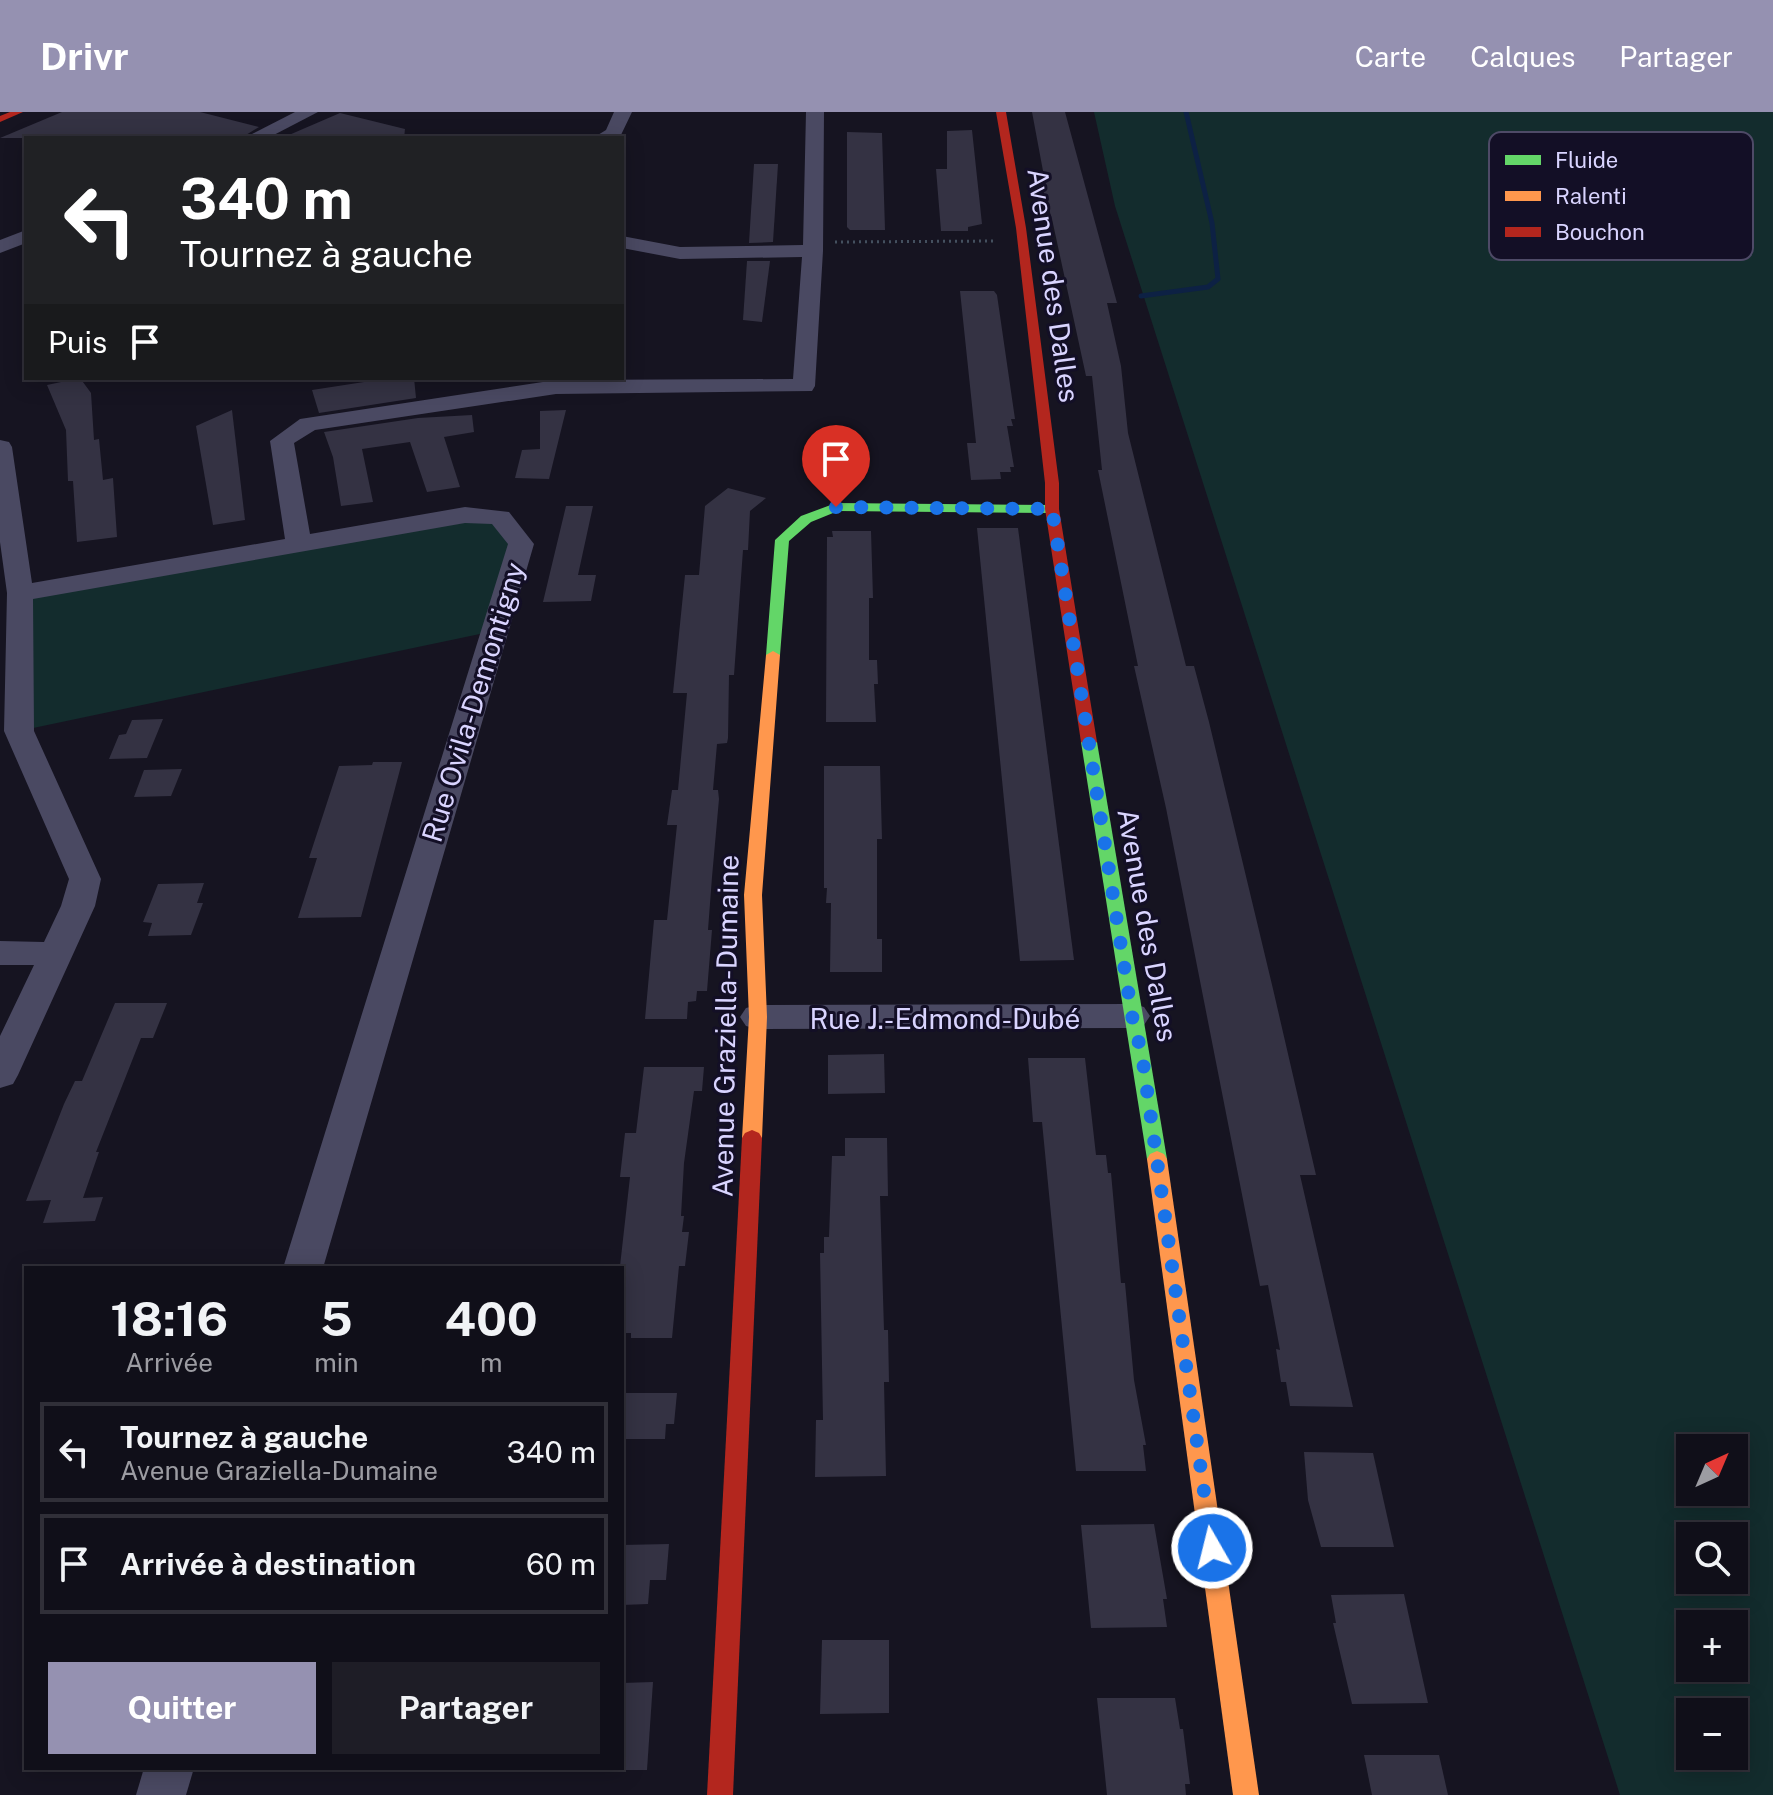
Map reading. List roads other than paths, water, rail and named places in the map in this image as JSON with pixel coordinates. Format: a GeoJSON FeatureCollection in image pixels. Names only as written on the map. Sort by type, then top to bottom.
{"type":"FeatureCollection","features":[{"type":"Feature","properties":{"kind":"street"},"geometry":{"type":"LineString","coordinates":[[0,119],[18,112]]}},
{"type":"Feature","properties":{"kind":"street"},"geometry":{"type":"LineString","coordinates":[[271,112],[302,115]]}},
{"type":"Feature","properties":{"kind":"street"},"geometry":{"type":"LineString","coordinates":[[607,136],[614,133],[623,112]]}},
{"type":"Feature","properties":{"kind":"street"},"geometry":{"type":"LineString","coordinates":[[299,544],[282,441],[308,424],[554,383],[804,386],[814,246],[815,112]]}},
{"type":"Feature","properties":{"kind":"street","name":"Avenue des Dalles"},"geometry":{"type":"LineString","coordinates":[[1001,112],[1023,240],[1052,483],[1052,509],[1132,1016],[1142,1055],[1246,1795]]}},
{"type":"Feature","properties":{"kind":"street"},"geometry":{"type":"LineString","coordinates":[[257,136],[302,115]]}},
{"type":"Feature","properties":{"kind":"street"},"geometry":{"type":"LineString","coordinates":[[0,247],[24,237]]}},
{"type":"Feature","properties":{"kind":"street"},"geometry":{"type":"LineString","coordinates":[[624,242],[680,253],[814,246]]}},
{"type":"Feature","properties":{"kind":"street"},"geometry":{"type":"LineString","coordinates":[[0,447],[20,593],[10,734],[85,879],[78,906],[0,1075]]}},
{"type":"Feature","properties":{"kind":"street","name":"Avenue Graziella-Dumaine"},"geometry":{"type":"LineString","coordinates":[[720,1795],[758,1017],[753,895],[782,540],[794,525],[836,507],[1052,509]]}},
{"type":"Feature","properties":{"kind":"street","name":"Rue Ovila-Demontigny"},"geometry":{"type":"LineString","coordinates":[[20,593],[465,515],[500,517],[521,544],[304,1266]]}},
{"type":"Feature","properties":{"kind":"street"},"geometry":{"type":"LineString","coordinates":[[0,953],[55,954]]}},
{"type":"Feature","properties":{"kind":"street","name":"Rue J.-Edmond-Dubé"},"geometry":{"type":"LineString","coordinates":[[758,1017],[1132,1016]]}},
{"type":"Feature","properties":{"kind":"street"},"geometry":{"type":"LineString","coordinates":[[161,1795],[168,1770]]}},
{"type":"Feature","properties":{"kind":"waterway"},"geometry":{"type":"LineString","coordinates":[[1141,296],[1208,287],[1218,279],[1212,223],[1186,112]]}}]}
